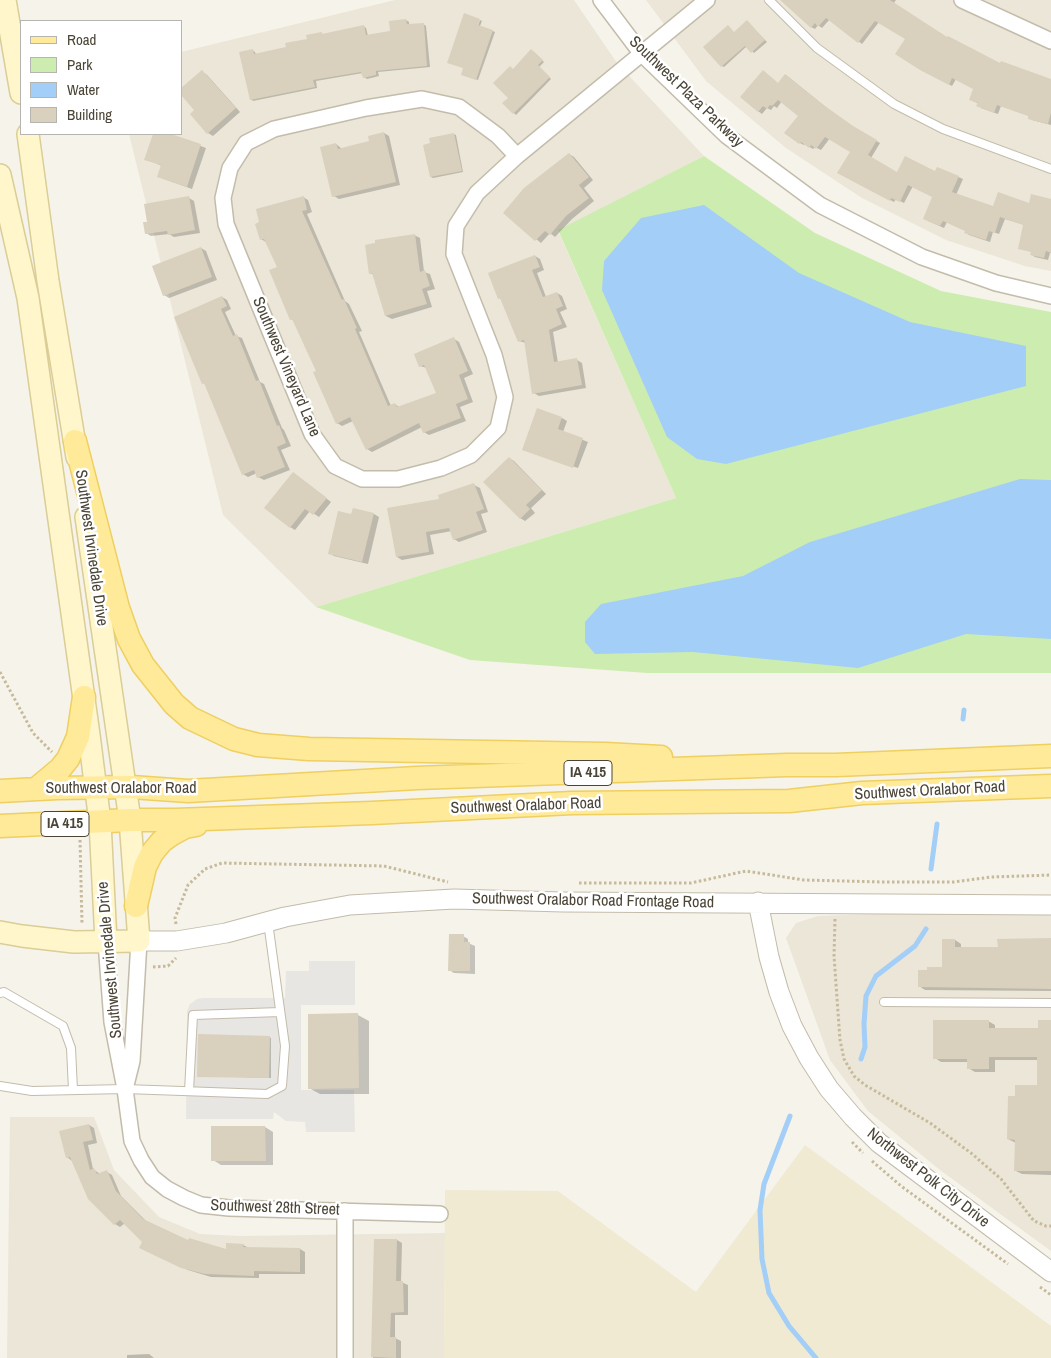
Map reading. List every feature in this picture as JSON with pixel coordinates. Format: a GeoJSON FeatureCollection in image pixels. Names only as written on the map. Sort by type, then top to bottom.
{"type":"FeatureCollection","features":[{"type":"Feature","properties":{"kind":"main road"},"geometry":{"type":"LineString","coordinates":[[5,0],[20,87]]}},
{"type":"Feature","properties":{"kind":"main road","name":"Southwest Irvinedale Drive"},"geometry":{"type":"LineString","coordinates":[[28,135],[48,281],[75,441],[130,820],[138,941]]}},
{"type":"Feature","properties":{"kind":"main road","name":"Southwest Irvinedale Drive"},"geometry":{"type":"LineString","coordinates":[[0,174],[28,298],[84,697],[100,822],[106,942]]}},
{"type":"Feature","properties":{"kind":"main road"},"geometry":{"type":"LineString","coordinates":[[75,441],[118,608],[129,640],[143,665],[174,704],[190,718],[209,728],[234,739],[258,745],[309,750],[605,754],[787,765]]}},
{"type":"Feature","properties":{"kind":"main road"},"geometry":{"type":"LineString","coordinates":[[36,789],[60,769],[68,759],[78,737],[84,697]]}},
{"type":"Feature","properties":{"kind":"main road","name":"Southwest Oralabor Road"},"geometry":{"type":"LineString","coordinates":[[0,791],[125,787],[188,791],[388,779],[787,765],[836,765],[1051,756]]}},
{"type":"Feature","properties":{"kind":"main road","name":"Southwest Oralabor Road"},"geometry":{"type":"LineString","coordinates":[[0,826],[130,820],[226,819],[572,804],[789,801],[862,793],[1051,786]]}},
{"type":"Feature","properties":{"kind":"main road"},"geometry":{"type":"LineString","coordinates":[[136,906],[145,867],[152,852],[162,841],[185,827],[226,819]]}},
{"type":"Feature","properties":{"kind":"main road"},"geometry":{"type":"LineString","coordinates":[[0,932],[83,942],[138,941]]}},
{"type":"Feature","properties":{"kind":"street","name":"Southwest Plaza Parkway"},"geometry":{"type":"LineString","coordinates":[[601,0],[641,53],[727,136],[820,205],[922,257],[996,283],[1051,296]]}},
{"type":"Feature","properties":{"kind":"street","name":"Southwest Vineyard Lane"},"geometry":{"type":"LineString","coordinates":[[517,156],[498,136],[459,107],[422,100],[366,108],[274,129],[246,144],[230,168],[223,198],[226,224],[312,434],[335,466],[362,479],[398,479],[441,468],[472,455],[498,428],[506,397],[494,355],[454,254],[456,226],[477,193],[517,156],[707,0]]}},
{"type":"Feature","properties":{"kind":"street"},"geometry":{"type":"LineString","coordinates":[[962,0],[982,5],[1051,41]]}},
{"type":"Feature","properties":{"kind":"street","name":"Southwest Oralabor Road Frontage Road"},"geometry":{"type":"LineString","coordinates":[[138,941],[177,941],[226,933],[285,917],[350,906],[454,899],[563,902],[1051,905]]}},
{"type":"Feature","properties":{"kind":"street","name":"Northwest Polk City Drive"},"geometry":{"type":"LineString","coordinates":[[758,902],[769,957],[779,992],[796,1034],[829,1089],[879,1143],[1051,1272]]}},
{"type":"Feature","properties":{"kind":"street","name":"Southwest Irvinedale Drive"},"geometry":{"type":"LineString","coordinates":[[125,1089],[132,1061],[138,941]]}},
{"type":"Feature","properties":{"kind":"street","name":"Southwest Irvinedale Drive"},"geometry":{"type":"LineString","coordinates":[[106,942],[112,1022],[125,1089]]}},
{"type":"Feature","properties":{"kind":"street","name":"Southwest 28th Street"},"geometry":{"type":"LineString","coordinates":[[125,1089],[132,1141],[152,1177],[167,1189],[201,1205],[229,1208],[440,1214]]}},
{"type":"Feature","properties":{"kind":"street"},"geometry":{"type":"LineString","coordinates":[[344,1358],[345,1211]]}},
{"type":"Feature","properties":{"kind":"lane"},"geometry":{"type":"LineString","coordinates":[[769,0],[817,48],[894,104],[943,129],[1051,169]]}},
{"type":"Feature","properties":{"kind":"lane"},"geometry":{"type":"LineString","coordinates":[[0,1086],[32,1091],[125,1089],[267,1094],[282,1086],[285,1046],[268,922]]}},
{"type":"Feature","properties":{"kind":"lane"},"geometry":{"type":"LineString","coordinates":[[0,993],[4,992],[63,1026],[71,1048],[73,1090]]}},
{"type":"Feature","properties":{"kind":"lane"},"geometry":{"type":"LineString","coordinates":[[884,1002],[1051,1003]]}},
{"type":"Feature","properties":{"kind":"lane"},"geometry":{"type":"LineString","coordinates":[[189,1091],[193,1016],[280,1012]]}},
{"type":"Feature","properties":{"kind":"path"},"geometry":{"type":"LineString","coordinates":[[0,672],[33,733],[54,754]]}},
{"type":"Feature","properties":{"kind":"path"},"geometry":{"type":"LineString","coordinates":[[80,842],[83,942]]}},
{"type":"Feature","properties":{"kind":"path"},"geometry":{"type":"LineString","coordinates":[[833,881],[834,956],[840,1040],[844,1059],[854,1076],[865,1085],[930,1123],[959,1144],[1001,1179],[1034,1220],[1046,1226],[1051,1226]]}},
{"type":"Feature","properties":{"kind":"shaded area"},"geometry":{"type":"Polygon","coordinates":[[[395,0],[574,0],[617,63],[704,156],[558,231],[676,498],[316,607],[223,515],[129,135],[182,135],[182,52],[395,0]]]}},
{"type":"Feature","properties":{"kind":"shaded area"},"geometry":{"type":"Polygon","coordinates":[[[646,0],[1051,0],[1051,271],[1025,266],[946,240],[862,198],[786,148],[706,81],[646,0]]]}},
{"type":"Feature","properties":{"kind":"shaded area"},"geometry":{"type":"Polygon","coordinates":[[[1051,908],[1051,1251],[940,1170],[868,1111],[830,1060],[786,938],[796,923],[818,916],[1051,908]]]}},
{"type":"Feature","properties":{"kind":"shaded area"},"geometry":{"type":"Polygon","coordinates":[[[309,961],[355,961],[355,1005],[301,1005],[301,1090],[354,1090],[355,1132],[306,1132],[305,1122],[286,1121],[274,1112],[273,1119],[186,1119],[187,1011],[190,1004],[197,999],[203,998],[285,998],[286,971],[309,971],[309,961]]]}},
{"type":"Feature","properties":{"kind":"shaded area"},"geometry":{"type":"Polygon","coordinates":[[[10,1117],[94,1117],[114,1170],[159,1217],[200,1234],[240,1236],[445,1233],[444,1358],[7,1358],[10,1117]]]}},
{"type":"Feature","properties":{"kind":"shaded area"},"geometry":{"type":"Polygon","coordinates":[[[805,1145],[1051,1326],[1051,1358],[444,1358],[445,1190],[558,1191],[696,1292],[805,1145]]]}},
{"type":"Feature","properties":{"kind":"green space"},"geometry":{"type":"Polygon","coordinates":[[[704,156],[815,233],[941,291],[1051,312],[1051,673],[647,673],[470,660],[316,607],[676,498],[558,230],[704,156]]]}},
{"type":"Feature","properties":{"kind":"water"},"geometry":{"type":"Polygon","coordinates":[[[704,205],[799,273],[910,322],[1026,346],[1026,386],[726,464],[697,459],[667,437],[602,290],[604,261],[641,218],[704,205]]]}},
{"type":"Feature","properties":{"kind":"water"},"geometry":{"type":"Polygon","coordinates":[[[1020,479],[1051,480],[1051,639],[966,634],[858,668],[693,652],[595,654],[585,642],[585,622],[601,604],[743,576],[810,542],[1020,479]]]}},
{"type":"Feature","properties":{"kind":"building"},"geometry":{"type":"Polygon","coordinates":[[[780,0],[890,0],[947,37],[1000,63],[1001,61],[1051,79],[1051,113],[1048,124],[1028,119],[1028,116],[997,105],[994,113],[976,106],[978,103],[969,100],[973,89],[952,78],[949,85],[895,54],[905,39],[875,21],[858,43],[826,18],[818,27],[815,23],[811,28],[780,0]]]}},
{"type":"Feature","properties":{"kind":"building"},"geometry":{"type":"Polygon","coordinates":[[[464,13],[480,19],[478,25],[493,30],[476,80],[461,75],[463,68],[447,63],[464,13]]]}},
{"type":"Feature","properties":{"kind":"building"},"geometry":{"type":"Polygon","coordinates":[[[406,19],[407,24],[424,23],[427,66],[376,71],[376,75],[363,78],[361,72],[313,80],[315,87],[250,100],[239,52],[253,49],[254,54],[286,47],[285,43],[307,39],[306,35],[322,32],[322,34],[364,25],[366,35],[390,31],[389,21],[406,19]]]}},
{"type":"Feature","properties":{"kind":"building"},"geometry":{"type":"Polygon","coordinates":[[[747,20],[765,40],[751,53],[745,46],[721,67],[703,47],[728,25],[734,32],[747,20]]]}},
{"type":"Feature","properties":{"kind":"building"},"geometry":{"type":"Polygon","coordinates":[[[531,49],[543,60],[538,65],[550,77],[513,114],[502,103],[508,98],[493,83],[510,66],[513,69],[531,49]]]}},
{"type":"Feature","properties":{"kind":"building"},"geometry":{"type":"Polygon","coordinates":[[[202,70],[236,108],[207,134],[190,114],[194,110],[182,96],[182,87],[202,70]]]}},
{"type":"Feature","properties":{"kind":"building"},"geometry":{"type":"Polygon","coordinates":[[[763,70],[778,83],[785,74],[822,104],[877,140],[868,155],[897,172],[905,156],[935,171],[937,167],[959,176],[952,192],[993,206],[998,192],[1029,203],[1031,194],[1051,199],[1051,253],[1046,251],[1044,258],[1030,255],[1031,252],[1018,249],[1023,225],[1000,217],[995,233],[989,231],[986,240],[964,233],[965,231],[943,221],[940,226],[923,219],[932,197],[908,185],[900,202],[891,198],[890,201],[837,173],[850,152],[825,137],[816,149],[811,145],[809,148],[801,142],[799,144],[784,133],[798,116],[778,100],[767,109],[763,106],[758,112],[740,97],[763,70]]]}},
{"type":"Feature","properties":{"kind":"building"},"geometry":{"type":"Polygon","coordinates":[[[384,132],[396,182],[332,197],[320,147],[336,143],[338,149],[369,141],[368,136],[384,132]]]}},
{"type":"Feature","properties":{"kind":"building"},"geometry":{"type":"Polygon","coordinates":[[[454,133],[462,171],[430,177],[423,145],[430,143],[429,138],[454,133]]]}},
{"type":"Feature","properties":{"kind":"building"},"geometry":{"type":"Polygon","coordinates":[[[153,135],[174,135],[201,144],[187,187],[157,177],[161,165],[144,160],[153,135]]]}},
{"type":"Feature","properties":{"kind":"building"},"geometry":{"type":"Polygon","coordinates":[[[569,153],[589,177],[579,185],[589,198],[566,216],[550,235],[545,231],[535,241],[503,213],[524,188],[569,153]]]}},
{"type":"Feature","properties":{"kind":"building"},"geometry":{"type":"Polygon","coordinates":[[[189,196],[195,230],[168,235],[167,231],[145,234],[143,222],[147,222],[144,204],[189,196]]]}},
{"type":"Feature","properties":{"kind":"building"},"geometry":{"type":"Polygon","coordinates":[[[304,196],[307,210],[302,211],[342,300],[344,299],[357,328],[355,329],[388,406],[395,403],[397,407],[436,393],[424,365],[419,367],[414,354],[454,337],[468,371],[459,375],[468,399],[456,404],[461,418],[423,433],[419,423],[366,450],[350,417],[336,424],[313,372],[316,371],[292,319],[290,320],[269,270],[277,267],[264,239],[260,240],[255,224],[259,222],[256,209],[304,196]]]}},
{"type":"Feature","properties":{"kind":"building"},"geometry":{"type":"Polygon","coordinates":[[[415,234],[420,272],[425,270],[430,286],[422,289],[427,304],[385,316],[372,273],[369,274],[365,245],[375,243],[375,240],[415,234]]]}},
{"type":"Feature","properties":{"kind":"building"},"geometry":{"type":"Polygon","coordinates":[[[201,247],[212,277],[163,296],[152,266],[201,247]]]}},
{"type":"Feature","properties":{"kind":"building"},"geometry":{"type":"Polygon","coordinates":[[[535,255],[540,267],[532,270],[543,297],[557,292],[563,306],[556,309],[562,324],[549,330],[554,362],[577,358],[582,385],[532,394],[524,340],[518,342],[488,273],[535,255]]]}},
{"type":"Feature","properties":{"kind":"building"},"geometry":{"type":"Polygon","coordinates":[[[222,296],[227,306],[221,309],[233,336],[237,334],[256,381],[259,380],[277,426],[279,425],[286,443],[277,447],[285,467],[257,478],[254,470],[242,475],[174,317],[222,296]]]}},
{"type":"Feature","properties":{"kind":"building"},"geometry":{"type":"Polygon","coordinates":[[[537,408],[562,417],[558,429],[583,438],[573,468],[522,450],[537,408]]]}},
{"type":"Feature","properties":{"kind":"building"},"geometry":{"type":"Polygon","coordinates":[[[509,457],[542,490],[526,505],[530,509],[520,519],[483,482],[509,457]]]}},
{"type":"Feature","properties":{"kind":"building"},"geometry":{"type":"Polygon","coordinates":[[[293,472],[327,498],[313,515],[305,509],[290,528],[264,508],[293,472]]]}},
{"type":"Feature","properties":{"kind":"building"},"geometry":{"type":"Polygon","coordinates":[[[474,483],[484,509],[476,512],[483,530],[453,540],[449,528],[426,532],[429,552],[396,557],[387,508],[439,499],[438,495],[474,483]]]}},
{"type":"Feature","properties":{"kind":"building"},"geometry":{"type":"Polygon","coordinates":[[[353,508],[374,513],[362,562],[328,554],[338,511],[351,514],[353,508]]]}},
{"type":"Feature","properties":{"kind":"building"},"geometry":{"type":"Polygon","coordinates":[[[449,934],[464,934],[464,942],[470,942],[470,971],[448,971],[449,934]]]}},
{"type":"Feature","properties":{"kind":"building"},"geometry":{"type":"Polygon","coordinates":[[[1051,938],[1051,989],[918,987],[918,970],[927,970],[927,967],[942,967],[942,939],[955,939],[955,947],[998,947],[997,939],[1051,938]]]}},
{"type":"Feature","properties":{"kind":"building"},"geometry":{"type":"Polygon","coordinates":[[[358,1013],[359,1088],[308,1089],[308,1014],[358,1013]]]}},
{"type":"Feature","properties":{"kind":"building"},"geometry":{"type":"Polygon","coordinates":[[[933,1020],[989,1020],[989,1028],[1038,1028],[1038,1020],[1051,1020],[1051,1171],[1014,1171],[1015,1140],[1007,1139],[1008,1096],[1015,1096],[1015,1085],[1037,1085],[1037,1057],[989,1057],[989,1069],[967,1069],[967,1059],[933,1059],[933,1020]]]}},
{"type":"Feature","properties":{"kind":"building"},"geometry":{"type":"Polygon","coordinates":[[[198,1034],[270,1036],[269,1078],[197,1077],[198,1034]]]}},
{"type":"Feature","properties":{"kind":"building"},"geometry":{"type":"Polygon","coordinates":[[[89,1124],[93,1140],[83,1142],[90,1170],[94,1168],[97,1174],[107,1170],[116,1191],[143,1219],[188,1240],[189,1238],[226,1249],[226,1243],[244,1244],[243,1247],[300,1248],[300,1272],[254,1271],[254,1276],[205,1274],[181,1268],[139,1248],[142,1242],[120,1220],[114,1225],[88,1199],[70,1157],[66,1158],[59,1131],[89,1124]]]}},
{"type":"Feature","properties":{"kind":"building"},"geometry":{"type":"Polygon","coordinates":[[[211,1126],[265,1126],[266,1161],[211,1161],[211,1126]]]}},
{"type":"Feature","properties":{"kind":"building"},"geometry":{"type":"Polygon","coordinates":[[[374,1239],[397,1239],[396,1281],[403,1281],[404,1312],[391,1313],[390,1337],[396,1337],[396,1358],[371,1357],[374,1239]]]}},
{"type":"Feature","properties":{"kind":"waterway"},"geometry":{"type":"LineString","coordinates":[[963,719],[964,710]]}},
{"type":"Feature","properties":{"kind":"waterway"},"geometry":{"type":"LineString","coordinates":[[931,869],[937,824]]}},
{"type":"Feature","properties":{"kind":"waterway"},"geometry":{"type":"LineString","coordinates":[[861,1059],[865,1047],[866,996],[876,976],[915,946],[926,929]]}},
{"type":"Feature","properties":{"kind":"waterway"},"geometry":{"type":"LineString","coordinates":[[790,1116],[764,1184],[760,1210],[762,1259],[769,1293],[789,1326],[816,1358]]}}]}
